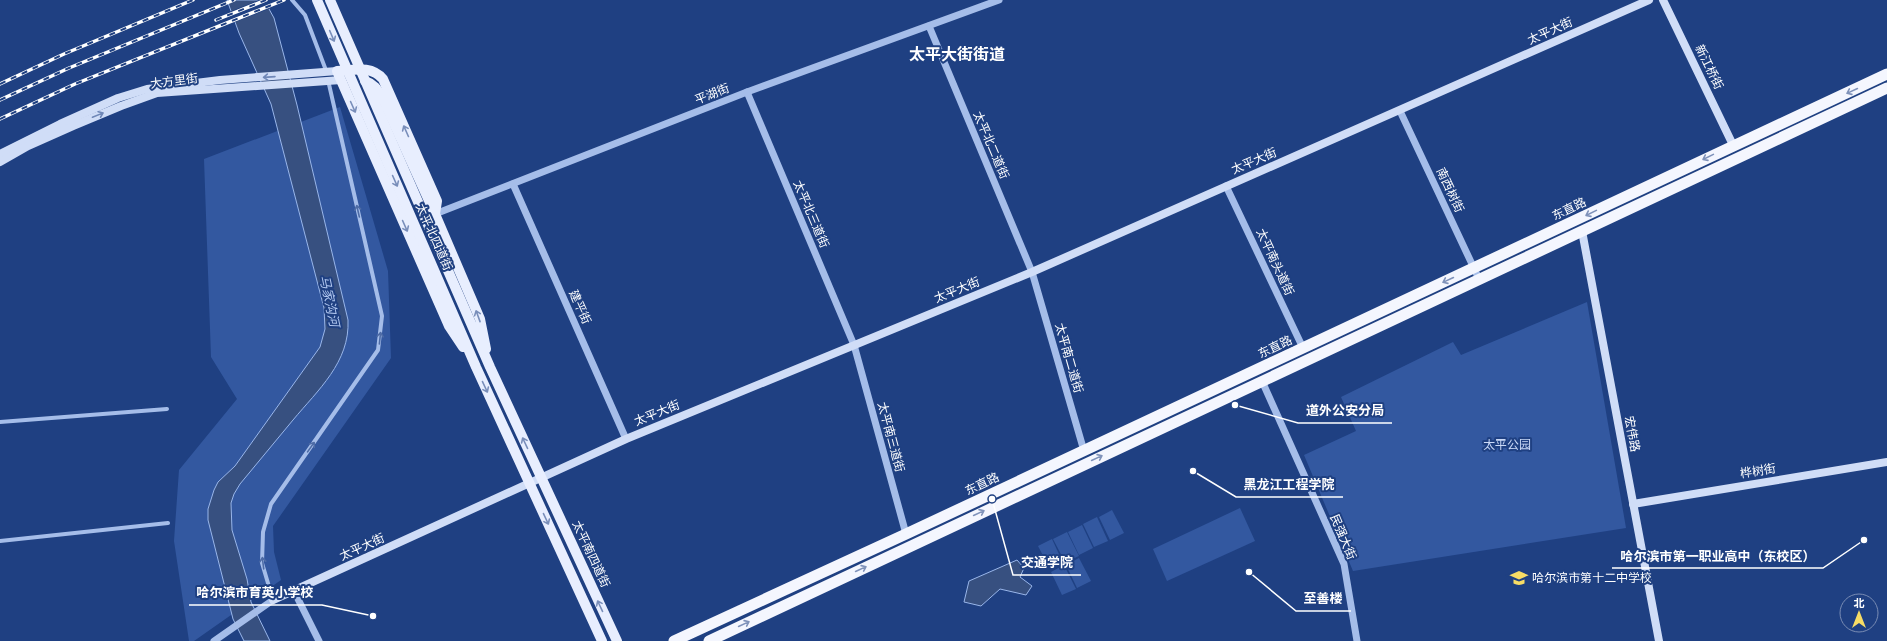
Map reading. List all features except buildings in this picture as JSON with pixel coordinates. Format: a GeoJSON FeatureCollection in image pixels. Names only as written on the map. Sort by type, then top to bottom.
{"type":"FeatureCollection","features":[{"type":"Feature","properties":{"kind":"highway","name":"东直路"},"geometry":{"type":"LineString","coordinates":[[674,641],[1084,451],[1887,74]]}},
{"type":"Feature","properties":{"kind":"highway","name":"东直路"},"geometry":{"type":"LineString","coordinates":[[709,641],[1887,88]]}},
{"type":"Feature","properties":{"kind":"main road","name":"太平北四道街"},"geometry":{"type":"LineString","coordinates":[[317,0],[476,367],[529,484]]}},
{"type":"Feature","properties":{"kind":"main road","name":"太平北四道街"},"geometry":{"type":"LineString","coordinates":[[330,0],[470,322],[542,478]]}},
{"type":"Feature","properties":{"kind":"main road","name":"太平大街"},"geometry":{"type":"LineString","coordinates":[[273,600],[529,484],[626,438],[1032,272],[1650,0]]}},
{"type":"Feature","properties":{"kind":"main road","name":"新江桥街"},"geometry":{"type":"LineString","coordinates":[[1663,0],[1733,145]]}},
{"type":"Feature","properties":{"kind":"main road"},"geometry":{"type":"LineString","coordinates":[[476,367],[449,326],[339,76],[368,70],[376,72],[383,79],[437,201],[435,214],[480,319],[490,367]]}},
{"type":"Feature","properties":{"kind":"main road","name":"大方里街"},"geometry":{"type":"LineString","coordinates":[[0,154],[60,124],[131,93],[160,86],[237,83],[302,78],[326,72],[339,76]]}},
{"type":"Feature","properties":{"kind":"main road","name":"大方里街"},"geometry":{"type":"LineString","coordinates":[[302,78],[328,81],[339,76]]}},
{"type":"Feature","properties":{"kind":"main road","name":"大方里街"},"geometry":{"type":"LineString","coordinates":[[0,162],[28,146],[146,97],[166,92],[237,83]]}},
{"type":"Feature","properties":{"kind":"main road","name":"宏伟路"},"geometry":{"type":"LineString","coordinates":[[1582,231],[1659,641]]}},
{"type":"Feature","properties":{"kind":"main road","name":"桦树街"},"geometry":{"type":"LineString","coordinates":[[1633,504],[1887,462]]}},
{"type":"Feature","properties":{"kind":"main road","name":"太平南四道街"},"geometry":{"type":"LineString","coordinates":[[542,478],[616,641]]}},
{"type":"Feature","properties":{"kind":"main road"},"geometry":{"type":"LineString","coordinates":[[529,484],[602,641]]}},
{"type":"Feature","properties":{"kind":"street"},"geometry":{"type":"LineString","coordinates":[[216,640],[273,600],[262,563],[263,532],[271,504],[378,350],[382,316],[326,72],[305,15],[292,0]]}},
{"type":"Feature","properties":{"kind":"street","name":"平湖街"},"geometry":{"type":"LineString","coordinates":[[435,214],[748,92],[999,0]]}},
{"type":"Feature","properties":{"kind":"street","name":"太平北二道街"},"geometry":{"type":"LineString","coordinates":[[929,26],[1032,272]]}},
{"type":"Feature","properties":{"kind":"street","name":"太平北三道街"},"geometry":{"type":"LineString","coordinates":[[748,92],[854,345]]}},
{"type":"Feature","properties":{"kind":"street","name":"南西树街"},"geometry":{"type":"LineString","coordinates":[[1400,111],[1479,279]]}},
{"type":"Feature","properties":{"kind":"street","name":"建平街"},"geometry":{"type":"LineString","coordinates":[[513,184],[626,438]]}},
{"type":"Feature","properties":{"kind":"street","name":"太平南头道街"},"geometry":{"type":"LineString","coordinates":[[1226,186],[1303,348]]}},
{"type":"Feature","properties":{"kind":"street","name":"太平南二道街"},"geometry":{"type":"LineString","coordinates":[[1032,272],[1084,451]]}},
{"type":"Feature","properties":{"kind":"street","name":"太平南三道街"},"geometry":{"type":"LineString","coordinates":[[854,345],[906,534]]}},
{"type":"Feature","properties":{"kind":"street","name":"民强大街"},"geometry":{"type":"LineString","coordinates":[[1262,381],[1344,564],[1357,641]]}},
{"type":"Feature","properties":{"kind":"street"},"geometry":{"type":"LineString","coordinates":[[0,422],[166,409]]}},
{"type":"Feature","properties":{"kind":"street"},"geometry":{"type":"LineString","coordinates":[[0,541],[168,523]]}},
{"type":"Feature","properties":{"kind":"street"},"geometry":{"type":"LineString","coordinates":[[294,591],[319,641]]}},
{"type":"Feature","properties":{"kind":"green space"},"geometry":{"type":"Polygon","coordinates":[[[340,107],[388,271],[391,358],[273,526],[274,552],[281,580],[194,641],[189,641],[174,541],[179,470],[237,399],[211,357],[204,159],[340,107]]]}},
{"type":"Feature","properties":{"kind":"green space","name":"太平公园"},"geometry":{"type":"Polygon","coordinates":[[[1587,302],[1626,528],[1353,571],[1304,455],[1356,431],[1341,397],[1453,342],[1461,355],[1587,302]]]}},
{"type":"Feature","properties":{"kind":"green space"},"geometry":{"type":"Polygon","coordinates":[[[1240,508],[1255,541],[1167,581],[1153,549],[1240,508]]]}},
{"type":"Feature","properties":{"kind":"green space"},"geometry":{"type":"Polygon","coordinates":[[[1112,510],[1124,533],[1110,540],[1099,517],[1112,510]]]}},
{"type":"Feature","properties":{"kind":"green space"},"geometry":{"type":"Polygon","coordinates":[[[1097,517],[1108,541],[1094,547],[1083,524],[1097,517]]]}},
{"type":"Feature","properties":{"kind":"green space"},"geometry":{"type":"Polygon","coordinates":[[[1082,525],[1093,548],[1079,555],[1068,532],[1082,525]]]}},
{"type":"Feature","properties":{"kind":"green space"},"geometry":{"type":"Polygon","coordinates":[[[1067,532],[1079,556],[1065,562],[1053,539],[1067,532]]]}},
{"type":"Feature","properties":{"kind":"green space"},"geometry":{"type":"Polygon","coordinates":[[[1052,539],[1063,563],[1050,569],[1038,546],[1052,539]]]}},
{"type":"Feature","properties":{"kind":"green space"},"geometry":{"type":"Polygon","coordinates":[[[1079,558],[1091,581],[1077,588],[1066,565],[1079,558]]]}},
{"type":"Feature","properties":{"kind":"green space"},"geometry":{"type":"Polygon","coordinates":[[[1064,565],[1076,589],[1062,595],[1051,572],[1064,565]]]}},
{"type":"Feature","properties":{"kind":"water","name":"马家沟河"},"geometry":{"type":"Polygon","coordinates":[[[227,0],[264,0],[274,18],[297,105],[348,320],[344,349],[331,374],[240,484],[231,503],[232,530],[247,579],[251,602],[270,641],[244,641],[233,619],[208,520],[208,509],[218,482],[235,466],[320,347],[325,329],[324,308],[271,104],[239,33],[227,0]]]}},
{"type":"Feature","properties":{"kind":"water"},"geometry":{"type":"Polygon","coordinates":[[[1017,560],[1024,568],[1020,577],[1032,586],[1026,595],[1000,589],[981,606],[964,602],[969,581],[1017,560]]]}},
{"type":"Feature","properties":{"kind":"pier"},"geometry":{"type":"Polygon","coordinates":[[[259,0],[267,0],[271,8],[233,23],[229,12],[259,0]]]}},
{"type":"Feature","properties":{"kind":"railway"},"geometry":{"type":"LineString","coordinates":[[0,84],[64,54],[193,0]]}},
{"type":"Feature","properties":{"kind":"railway"},"geometry":{"type":"LineString","coordinates":[[0,100],[69,68],[234,0]]}},
{"type":"Feature","properties":{"kind":"railway"},"geometry":{"type":"LineString","coordinates":[[216,20],[266,0]]}},
{"type":"Feature","properties":{"kind":"railway"},"geometry":{"type":"LineString","coordinates":[[0,119],[75,84],[284,0]]}},
{"type":"Feature","properties":{"kind":"place","name":"道外公安分局"},"geometry":{"type":"Point","coordinates":[1235,405]}},
{"type":"Feature","properties":{"kind":"place","name":"黑龙江工程学院"},"geometry":{"type":"Point","coordinates":[1193,471]}},
{"type":"Feature","properties":{"kind":"place","name":"交通学院"},"geometry":{"type":"Point","coordinates":[992,499]}},
{"type":"Feature","properties":{"kind":"place","name":"哈尔滨市第一职业高中（东校区）"},"geometry":{"type":"Point","coordinates":[1864,540]}},
{"type":"Feature","properties":{"kind":"place","name":"至善楼"},"geometry":{"type":"Point","coordinates":[1249,572]}},
{"type":"Feature","properties":{"kind":"place","name":"哈尔滨市第十二中学校"},"geometry":{"type":"Point","coordinates":[1519,578]}},
{"type":"Feature","properties":{"kind":"place","name":"哈尔滨市育英小学校"},"geometry":{"type":"Point","coordinates":[373,616]}},
{"type":"Feature","properties":{"kind":"district","name":"太平大街街道"},"geometry":{"type":"Point","coordinates":[957,54]}}]}
